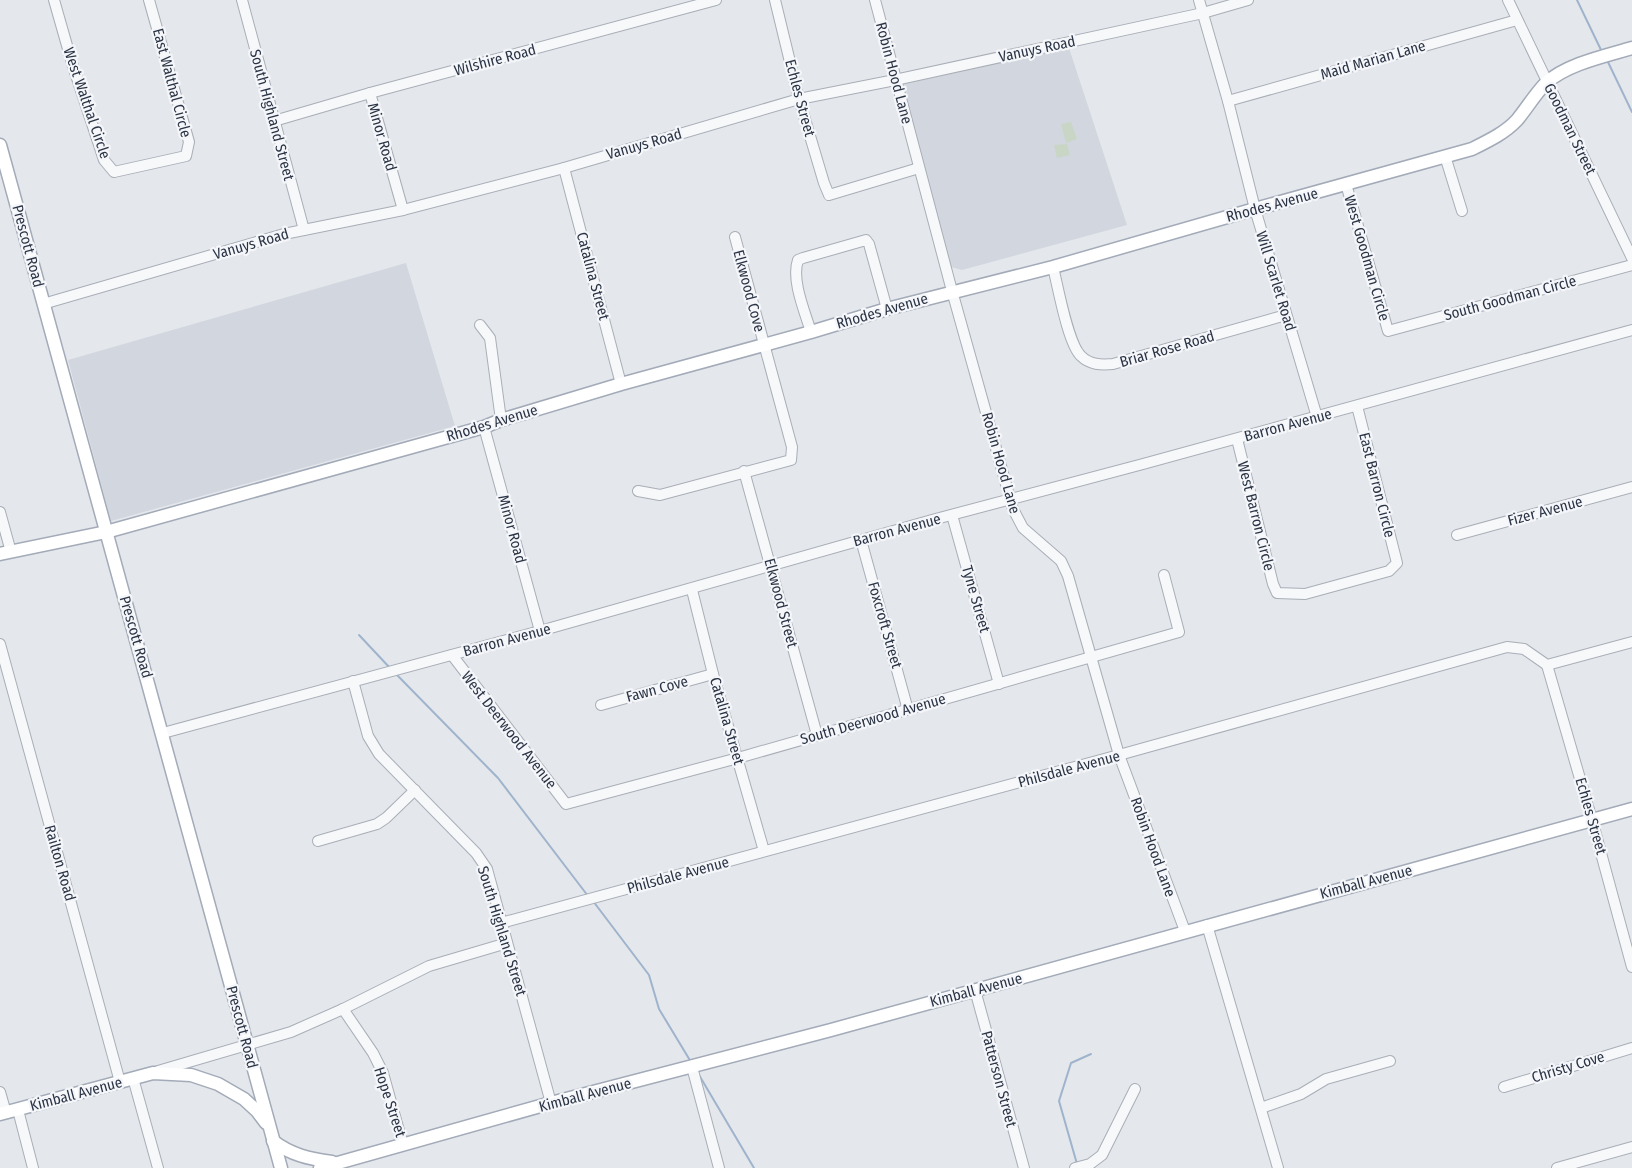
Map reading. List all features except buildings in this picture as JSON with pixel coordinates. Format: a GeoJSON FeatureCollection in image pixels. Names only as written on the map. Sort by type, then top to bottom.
{"type":"FeatureCollection","features":[{"type":"Feature","properties":{"kind":"main road","name":"Rhodes Avenue"},"geometry":{"type":"LineString","coordinates":[[106,532],[484,427],[501,420],[621,384],[812,332],[887,309],[1053,267],[1472,149],[1496,137],[1516,121],[1547,82],[1566,70],[1632,48]]}},
{"type":"Feature","properties":{"kind":"main road","name":"Prescott Road"},"geometry":{"type":"LineString","coordinates":[[0,144],[3,164],[163,732],[281,1168]]}},
{"type":"Feature","properties":{"kind":"main road"},"geometry":{"type":"LineString","coordinates":[[5,553],[106,532]]}},
{"type":"Feature","properties":{"kind":"main road","name":"Kimball Avenue"},"geometry":{"type":"LineString","coordinates":[[320,1168],[551,1103],[692,1067],[1632,809]]}},
{"type":"Feature","properties":{"kind":"main road","name":"Kimball Avenue"},"geometry":{"type":"LineString","coordinates":[[8,1112],[152,1073],[191,1075],[218,1084],[244,1098],[257,1110],[272,1135]]}},
{"type":"Feature","properties":{"kind":"main road"},"geometry":{"type":"LineString","coordinates":[[272,1135],[284,1149],[302,1157],[337,1163]]}},
{"type":"Feature","properties":{"kind":"street","name":"West Walthal Circle"},"geometry":{"type":"LineString","coordinates":[[54,0],[72,63],[104,160],[114,172],[146,166]]}},
{"type":"Feature","properties":{"kind":"street","name":"East Walthal Circle"},"geometry":{"type":"LineString","coordinates":[[146,166],[186,156],[189,142],[149,0]]}},
{"type":"Feature","properties":{"kind":"street","name":"South Highland Street"},"geometry":{"type":"LineString","coordinates":[[243,0],[304,230]]}},
{"type":"Feature","properties":{"kind":"street","name":"Wilshire Road"},"geometry":{"type":"LineString","coordinates":[[274,121],[716,0]]}},
{"type":"Feature","properties":{"kind":"street","name":"Echles Street"},"geometry":{"type":"LineString","coordinates":[[775,0],[799,99],[829,195],[919,168]]}},
{"type":"Feature","properties":{"kind":"street","name":"Robin Hood Lane"},"geometry":{"type":"LineString","coordinates":[[875,0],[952,292],[1010,499],[1017,519],[1023,528],[1061,561],[1068,576],[1119,755],[1185,931]]}},
{"type":"Feature","properties":{"kind":"street","name":"Will Scarlet Road"},"geometry":{"type":"LineString","coordinates":[[1199,0],[1228,101],[1255,209],[1317,417]]}},
{"type":"Feature","properties":{"kind":"street","name":"Vanuys Road"},"geometry":{"type":"LineString","coordinates":[[43,304],[284,234],[403,210],[564,168],[799,99],[1202,13],[1248,0]]}},
{"type":"Feature","properties":{"kind":"street","name":"Goodman Street"},"geometry":{"type":"LineString","coordinates":[[1508,0],[1632,258]]}},
{"type":"Feature","properties":{"kind":"street","name":"Maid Marian Lane"},"geometry":{"type":"LineString","coordinates":[[1228,101],[1517,20]]}},
{"type":"Feature","properties":{"kind":"street","name":"Minor Road"},"geometry":{"type":"LineString","coordinates":[[370,94],[403,210]]}},
{"type":"Feature","properties":{"kind":"street"},"geometry":{"type":"LineString","coordinates":[[1446,156],[1462,212]]}},
{"type":"Feature","properties":{"kind":"street","name":"Catalina Street"},"geometry":{"type":"LineString","coordinates":[[564,168],[621,384]]}},
{"type":"Feature","properties":{"kind":"street","name":"West Goodman Circle"},"geometry":{"type":"LineString","coordinates":[[1346,184],[1388,331]]}},
{"type":"Feature","properties":{"kind":"street","name":"Elkwood Cove"},"geometry":{"type":"LineString","coordinates":[[735,237],[764,345]]}},
{"type":"Feature","properties":{"kind":"street"},"geometry":{"type":"LineString","coordinates":[[812,332],[798,289],[797,264],[798,260],[803,258],[866,240],[869,244],[887,309]]}},
{"type":"Feature","properties":{"kind":"street","name":"South Goodman Circle"},"geometry":{"type":"LineString","coordinates":[[1388,331],[1632,265]]}},
{"type":"Feature","properties":{"kind":"street","name":"Briar Rose Road"},"geometry":{"type":"LineString","coordinates":[[1053,267],[1070,337],[1080,356],[1096,365],[1113,364],[1286,315]]}},
{"type":"Feature","properties":{"kind":"street"},"geometry":{"type":"LineString","coordinates":[[480,325],[490,338],[501,420]]}},
{"type":"Feature","properties":{"kind":"street","name":"Barron Avenue"},"geometry":{"type":"LineString","coordinates":[[163,732],[692,590],[771,565],[861,540],[1632,330]]}},
{"type":"Feature","properties":{"kind":"street"},"geometry":{"type":"LineString","coordinates":[[638,491],[660,495],[744,471],[791,460],[792,447],[764,345]]}},
{"type":"Feature","properties":{"kind":"street","name":"East Barron Circle"},"geometry":{"type":"LineString","coordinates":[[1277,592],[1305,594],[1390,571],[1398,564],[1357,406]]}},
{"type":"Feature","properties":{"kind":"street","name":"Minor Road"},"geometry":{"type":"LineString","coordinates":[[484,427],[540,631]]}},
{"type":"Feature","properties":{"kind":"street","name":"West Barron Circle"},"geometry":{"type":"LineString","coordinates":[[1237,438],[1273,584],[1277,592]]}},
{"type":"Feature","properties":{"kind":"street","name":"Elkwood Street"},"geometry":{"type":"LineString","coordinates":[[744,471],[817,734]]}},
{"type":"Feature","properties":{"kind":"street","name":"Fizer Avenue"},"geometry":{"type":"LineString","coordinates":[[1457,535],[1632,487]]}},
{"type":"Feature","properties":{"kind":"street"},"geometry":{"type":"LineString","coordinates":[[0,512],[5,553]]}},
{"type":"Feature","properties":{"kind":"street","name":"Tyne Street"},"geometry":{"type":"LineString","coordinates":[[952,515],[999,684]]}},
{"type":"Feature","properties":{"kind":"street","name":"Foxcroft Street"},"geometry":{"type":"LineString","coordinates":[[861,540],[908,710]]}},
{"type":"Feature","properties":{"kind":"street","name":"South Deerwood Avenue"},"geometry":{"type":"LineString","coordinates":[[566,804],[738,758],[1179,632],[1164,575]]}},
{"type":"Feature","properties":{"kind":"street","name":"Catalina Street"},"geometry":{"type":"LineString","coordinates":[[692,590],[713,674],[764,851]]}},
{"type":"Feature","properties":{"kind":"street"},"geometry":{"type":"LineString","coordinates":[[1547,665],[1632,642]]}},
{"type":"Feature","properties":{"kind":"street","name":"Railton Road"},"geometry":{"type":"LineString","coordinates":[[0,644],[126,1080],[158,1168]]}},
{"type":"Feature","properties":{"kind":"street","name":"Philsdale Avenue"},"geometry":{"type":"LineString","coordinates":[[501,922],[1119,755],[1507,647],[1524,649],[1547,665]]}},
{"type":"Feature","properties":{"kind":"street","name":"West Deerwood Avenue"},"geometry":{"type":"LineString","coordinates":[[452,655],[566,804]]}},
{"type":"Feature","properties":{"kind":"street","name":"Echles Street"},"geometry":{"type":"LineString","coordinates":[[1547,665],[1632,967]]}},
{"type":"Feature","properties":{"kind":"street","name":"Fawn Cove"},"geometry":{"type":"LineString","coordinates":[[601,704],[713,674]]}},
{"type":"Feature","properties":{"kind":"street","name":"South Highland Street"},"geometry":{"type":"LineString","coordinates":[[353,681],[368,736],[379,754],[476,853],[487,869],[551,1103]]}},
{"type":"Feature","properties":{"kind":"street"},"geometry":{"type":"LineString","coordinates":[[318,841],[377,824],[386,818],[415,790]]}},
{"type":"Feature","properties":{"kind":"street"},"geometry":{"type":"LineString","coordinates":[[1207,925],[1278,1168]]}},
{"type":"Feature","properties":{"kind":"street"},"geometry":{"type":"LineString","coordinates":[[247,1045],[291,1032],[343,1009],[430,966],[507,943]]}},
{"type":"Feature","properties":{"kind":"street","name":"Patterson Street"},"geometry":{"type":"LineString","coordinates":[[974,990],[1024,1168]]}},
{"type":"Feature","properties":{"kind":"street","name":"Hope Street"},"geometry":{"type":"LineString","coordinates":[[343,1009],[373,1052],[383,1074],[403,1145]]}},
{"type":"Feature","properties":{"kind":"street","name":"Kimball Avenue"},"geometry":{"type":"LineString","coordinates":[[152,1073],[247,1045]]}},
{"type":"Feature","properties":{"kind":"street","name":"Christy Cove"},"geometry":{"type":"LineString","coordinates":[[1504,1087],[1632,1048]]}},
{"type":"Feature","properties":{"kind":"street"},"geometry":{"type":"LineString","coordinates":[[1261,1108],[1301,1094],[1326,1079],[1390,1061]]}},
{"type":"Feature","properties":{"kind":"street"},"geometry":{"type":"LineString","coordinates":[[692,1067],[718,1166],[706,1168]]}},
{"type":"Feature","properties":{"kind":"street"},"geometry":{"type":"LineString","coordinates":[[1075,1168],[1090,1164],[1102,1155],[1135,1089]]}},
{"type":"Feature","properties":{"kind":"street"},"geometry":{"type":"LineString","coordinates":[[0,1092],[34,1168]]}},
{"type":"Feature","properties":{"kind":"street"},"geometry":{"type":"LineString","coordinates":[[1557,1168],[1632,1147]]}},
{"type":"Feature","properties":{"kind":"shaded area"},"geometry":{"type":"Polygon","coordinates":[[[1069,48],[1127,225],[962,270],[951,267],[902,89],[904,84],[1069,48]]]}},
{"type":"Feature","properties":{"kind":"shaded area"},"geometry":{"type":"Polygon","coordinates":[[[406,263],[455,426],[111,521],[68,360],[406,263]]]}},
{"type":"Feature","properties":{"kind":"green space"},"geometry":{"type":"Polygon","coordinates":[[[1071,122],[1077,139],[1066,143],[1061,124],[1071,122]]]}},
{"type":"Feature","properties":{"kind":"green space"},"geometry":{"type":"Polygon","coordinates":[[[1067,144],[1070,155],[1057,158],[1054,145],[1067,144]]]}},
{"type":"Feature","properties":{"kind":"waterway"},"geometry":{"type":"LineString","coordinates":[[1577,0],[1602,52]]}},
{"type":"Feature","properties":{"kind":"waterway"},"geometry":{"type":"LineString","coordinates":[[1607,60],[1632,112]]}},
{"type":"Feature","properties":{"kind":"waterway"},"geometry":{"type":"LineString","coordinates":[[359,635],[390,668]]}},
{"type":"Feature","properties":{"kind":"waterway"},"geometry":{"type":"LineString","coordinates":[[397,675],[498,778],[588,896]]}},
{"type":"Feature","properties":{"kind":"waterway"},"geometry":{"type":"LineString","coordinates":[[593,901],[649,975],[659,1009],[691,1062]]}},
{"type":"Feature","properties":{"kind":"waterway"},"geometry":{"type":"LineString","coordinates":[[1077,1164],[1059,1101],[1071,1063],[1091,1054]]}},
{"type":"Feature","properties":{"kind":"waterway"},"geometry":{"type":"LineString","coordinates":[[699,1075],[754,1168]]}}]}
